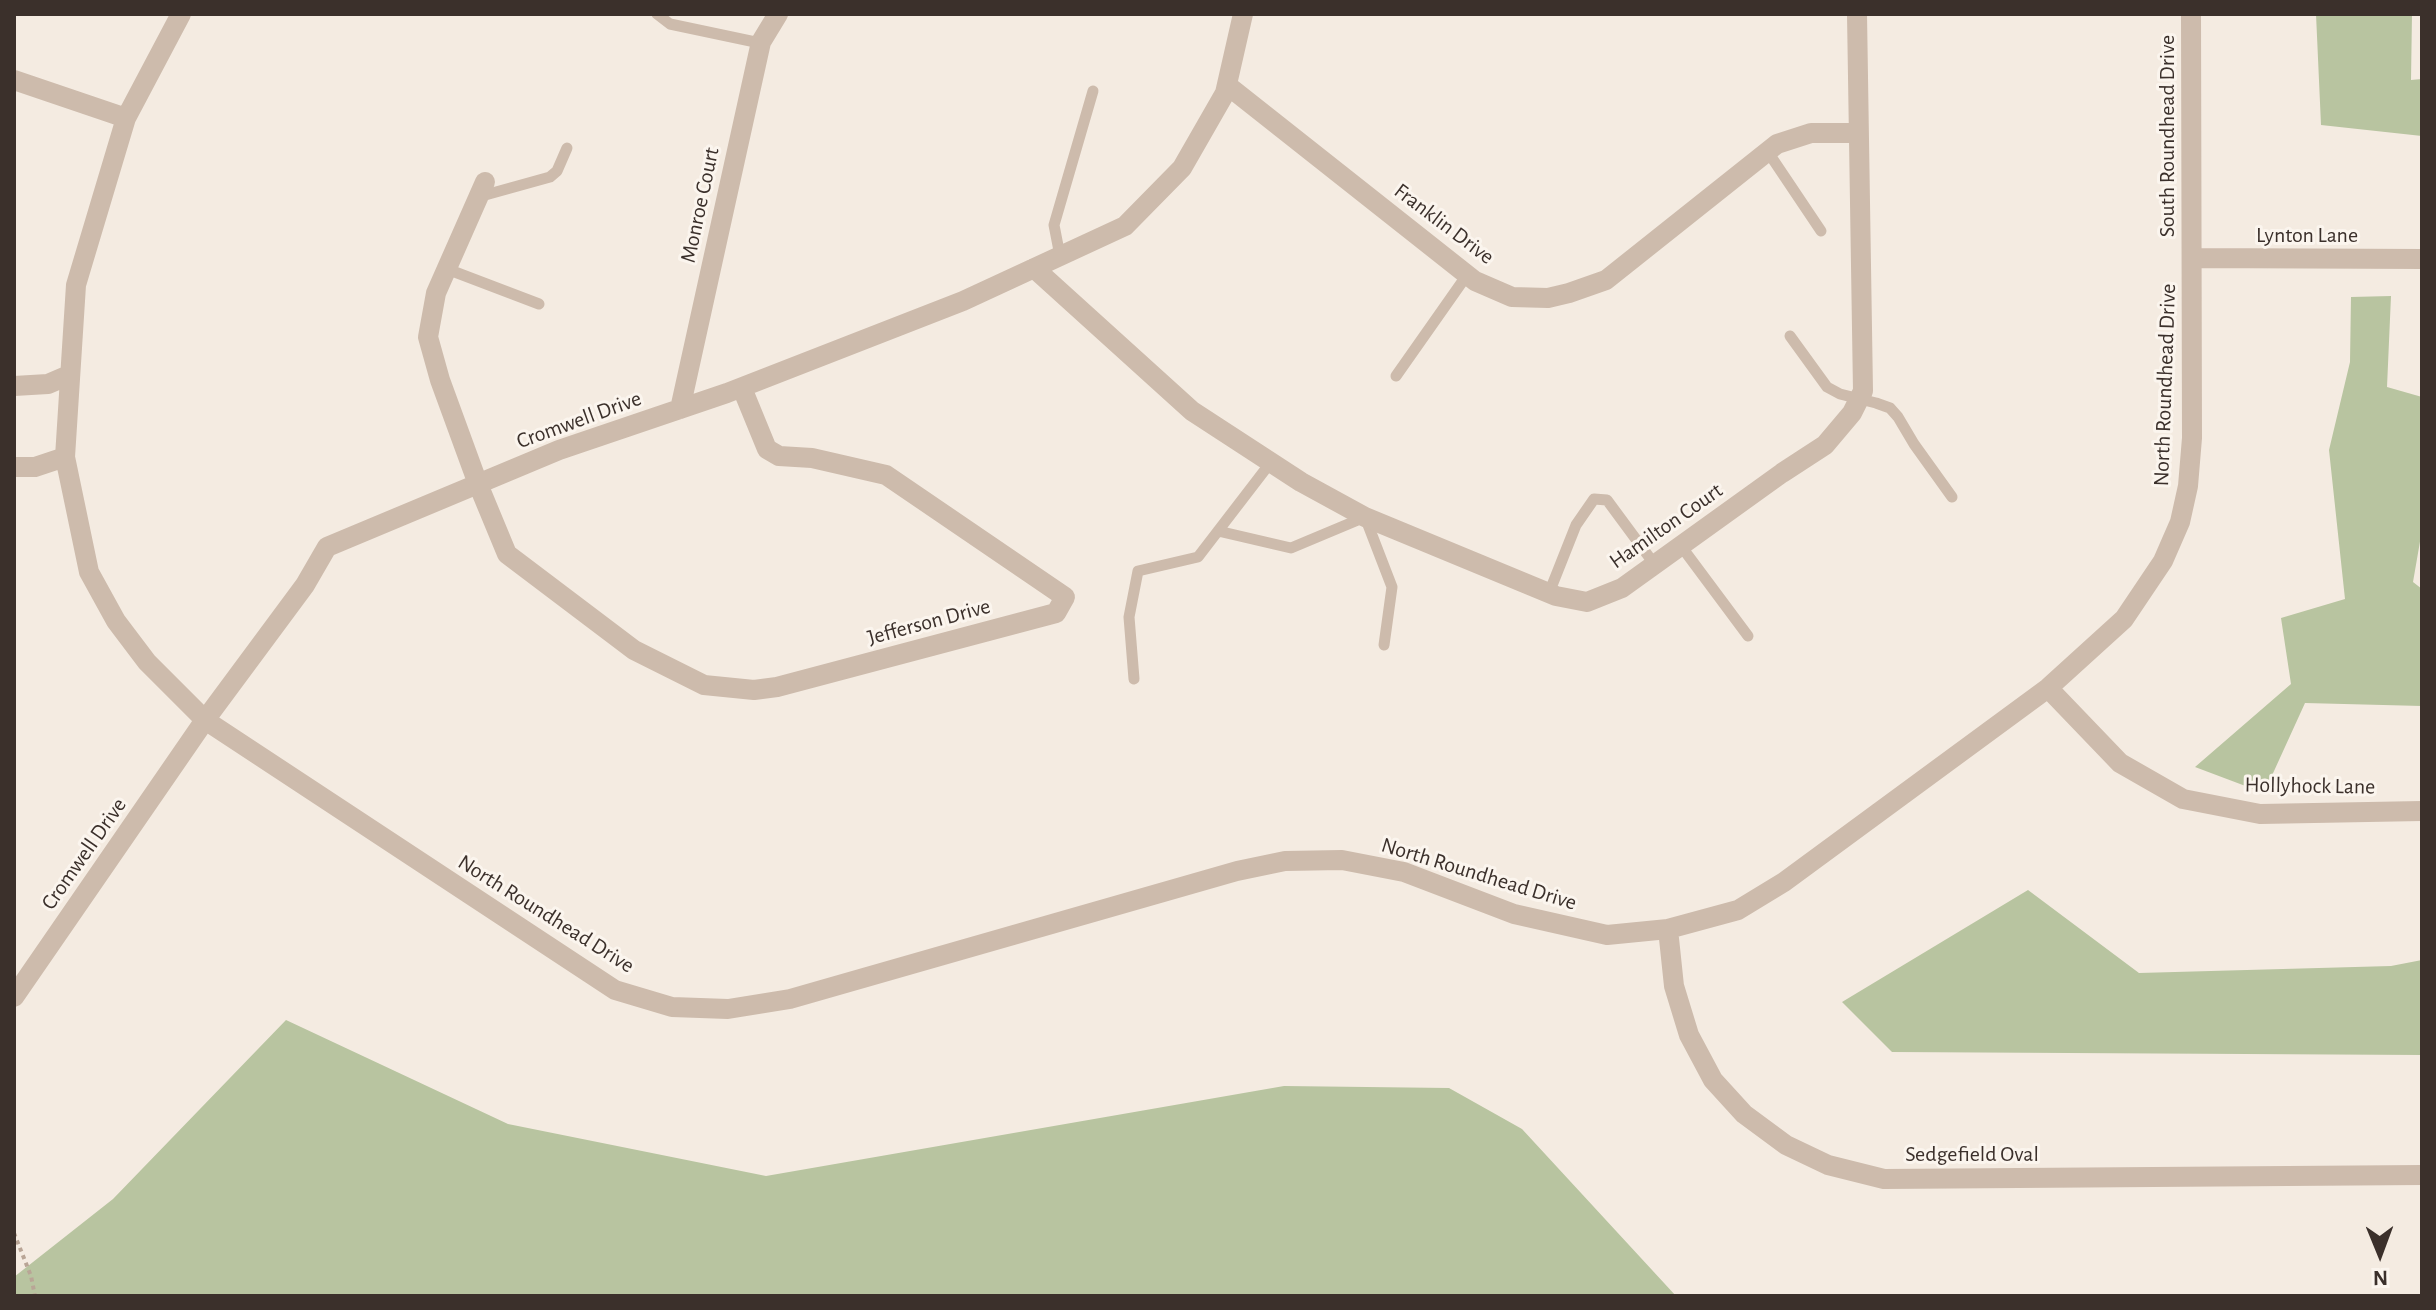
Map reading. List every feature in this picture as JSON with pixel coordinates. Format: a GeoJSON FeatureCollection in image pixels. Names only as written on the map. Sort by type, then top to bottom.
{"type":"FeatureCollection","features":[{"type":"Feature","properties":{"kind":"street"},"geometry":{"type":"LineString","coordinates":[[181,14],[126,118],[76,285],[65,457],[89,572],[116,621],[147,662],[205,720]]}},
{"type":"Feature","properties":{"kind":"street","name":"Monroe Court"},"geometry":{"type":"LineString","coordinates":[[680,409],[760,43],[778,14]]}},
{"type":"Feature","properties":{"kind":"street","name":"Cromwell Drive"},"geometry":{"type":"LineString","coordinates":[[14,997],[205,720],[305,585],[327,547],[559,450],[742,388],[963,301],[1125,226],[1182,168],[1225,93],[1243,14]]}},
{"type":"Feature","properties":{"kind":"street","name":"Hamilton Court"},"geometry":{"type":"LineString","coordinates":[[1034,268],[1192,411],[1271,462],[1365,517],[1549,593],[1587,602],[1622,588],[1825,445],[1852,413],[1863,391],[1857,14]]}},
{"type":"Feature","properties":{"kind":"street","name":"South Roundhead Drive"},"geometry":{"type":"LineString","coordinates":[[2191,14],[2192,258]]}},
{"type":"Feature","properties":{"kind":"street"},"geometry":{"type":"LineString","coordinates":[[14,80],[126,118]]}},
{"type":"Feature","properties":{"kind":"street","name":"Franklin Drive"},"geometry":{"type":"LineString","coordinates":[[1227,85],[1475,281],[1512,297],[1548,298],[1606,280],[1777,144],[1811,133],[1858,133]]}},
{"type":"Feature","properties":{"kind":"street"},"geometry":{"type":"LineString","coordinates":[[478,484],[440,380],[428,337],[436,293],[482,190]]}},
{"type":"Feature","properties":{"kind":"street","name":"Lynton Lane"},"geometry":{"type":"LineString","coordinates":[[2192,258],[2422,259]]}},
{"type":"Feature","properties":{"kind":"street","name":"North Roundhead Drive"},"geometry":{"type":"LineString","coordinates":[[205,720],[615,990],[672,1007],[728,1009],[790,999],[1237,871],[1285,861],[1342,860],[1404,872],[1514,914],[1607,935],[1668,929],[1738,910],[1784,882],[2048,688],[2124,619],[2163,561],[2180,522],[2188,486],[2192,438],[2192,258]]}},
{"type":"Feature","properties":{"kind":"street"},"geometry":{"type":"LineString","coordinates":[[14,386],[48,384],[69,375]]}},
{"type":"Feature","properties":{"kind":"street","name":"Jefferson Drive"},"geometry":{"type":"LineString","coordinates":[[478,484],[507,554],[634,650],[704,685],[754,690],[777,687],[1056,613],[1065,597],[886,475],[812,458],[779,456],[767,449],[742,388]]}},
{"type":"Feature","properties":{"kind":"street"},"geometry":{"type":"LineString","coordinates":[[14,467],[35,467],[65,457]]}},
{"type":"Feature","properties":{"kind":"street","name":"Hollyhock Lane"},"geometry":{"type":"LineString","coordinates":[[2048,688],[2120,763],[2183,799],[2260,814],[2422,811]]}},
{"type":"Feature","properties":{"kind":"street","name":"Sedgefield Oval"},"geometry":{"type":"LineString","coordinates":[[1668,929],[1674,986],[1689,1035],[1713,1080],[1744,1114],[1786,1145],[1828,1165],[1884,1179],[2422,1175]]}},
{"type":"Feature","properties":{"kind":"lane"},"geometry":{"type":"LineString","coordinates":[[657,14],[670,24],[760,43]]}},
{"type":"Feature","properties":{"kind":"lane"},"geometry":{"type":"LineString","coordinates":[[1060,256],[1054,225],[1093,91]]}},
{"type":"Feature","properties":{"kind":"lane"},"geometry":{"type":"LineString","coordinates":[[482,190],[550,177],[557,171],[567,148]]}},
{"type":"Feature","properties":{"kind":"lane"},"geometry":{"type":"LineString","coordinates":[[1768,152],[1821,231]]}},
{"type":"Feature","properties":{"kind":"lane"},"geometry":{"type":"LineString","coordinates":[[447,269],[539,304]]}},
{"type":"Feature","properties":{"kind":"lane"},"geometry":{"type":"LineString","coordinates":[[1396,376],[1467,275]]}},
{"type":"Feature","properties":{"kind":"lane"},"geometry":{"type":"LineString","coordinates":[[1790,336],[1827,387],[1840,394],[1890,408],[1952,497]]}},
{"type":"Feature","properties":{"kind":"lane"},"geometry":{"type":"LineString","coordinates":[[1134,679],[1129,617],[1138,571],[1198,557],[1271,462]]}},
{"type":"Feature","properties":{"kind":"lane"},"geometry":{"type":"LineString","coordinates":[[1549,593],[1576,525],[1594,499],[1607,500],[1655,565]]}},
{"type":"Feature","properties":{"kind":"lane"},"geometry":{"type":"LineString","coordinates":[[1218,531],[1291,548],[1365,517],[1392,587],[1384,645]]}},
{"type":"Feature","properties":{"kind":"lane"},"geometry":{"type":"LineString","coordinates":[[1681,546],[1748,636]]}},
{"type":"Feature","properties":{"kind":"path"},"geometry":{"type":"LineString","coordinates":[[14,1233],[31,1276],[35,1296]]}},
{"type":"Feature","properties":{"kind":"green space"},"geometry":{"type":"Polygon","coordinates":[[[2316,14],[2412,14],[2411,80],[2422,79],[2422,136],[2321,125],[2316,14]]]}},
{"type":"Feature","properties":{"kind":"green space"},"geometry":{"type":"Polygon","coordinates":[[[2391,296],[2387,387],[2422,397],[2422,530],[2413,582],[2422,589],[2422,706],[2305,703],[2264,793],[2195,767],[2291,684],[2281,618],[2345,599],[2329,450],[2350,362],[2351,297],[2391,296]]]}},
{"type":"Feature","properties":{"kind":"green space"},"geometry":{"type":"Polygon","coordinates":[[[2028,890],[2139,973],[2391,966],[2422,960],[2422,1055],[1892,1052],[1842,1002],[2028,890]]]}},
{"type":"Feature","properties":{"kind":"green space"},"geometry":{"type":"Polygon","coordinates":[[[286,1020],[508,1124],[766,1176],[1284,1086],[1449,1088],[1522,1129],[1676,1296],[14,1296],[14,1277],[113,1199],[286,1020]]]}}]}
